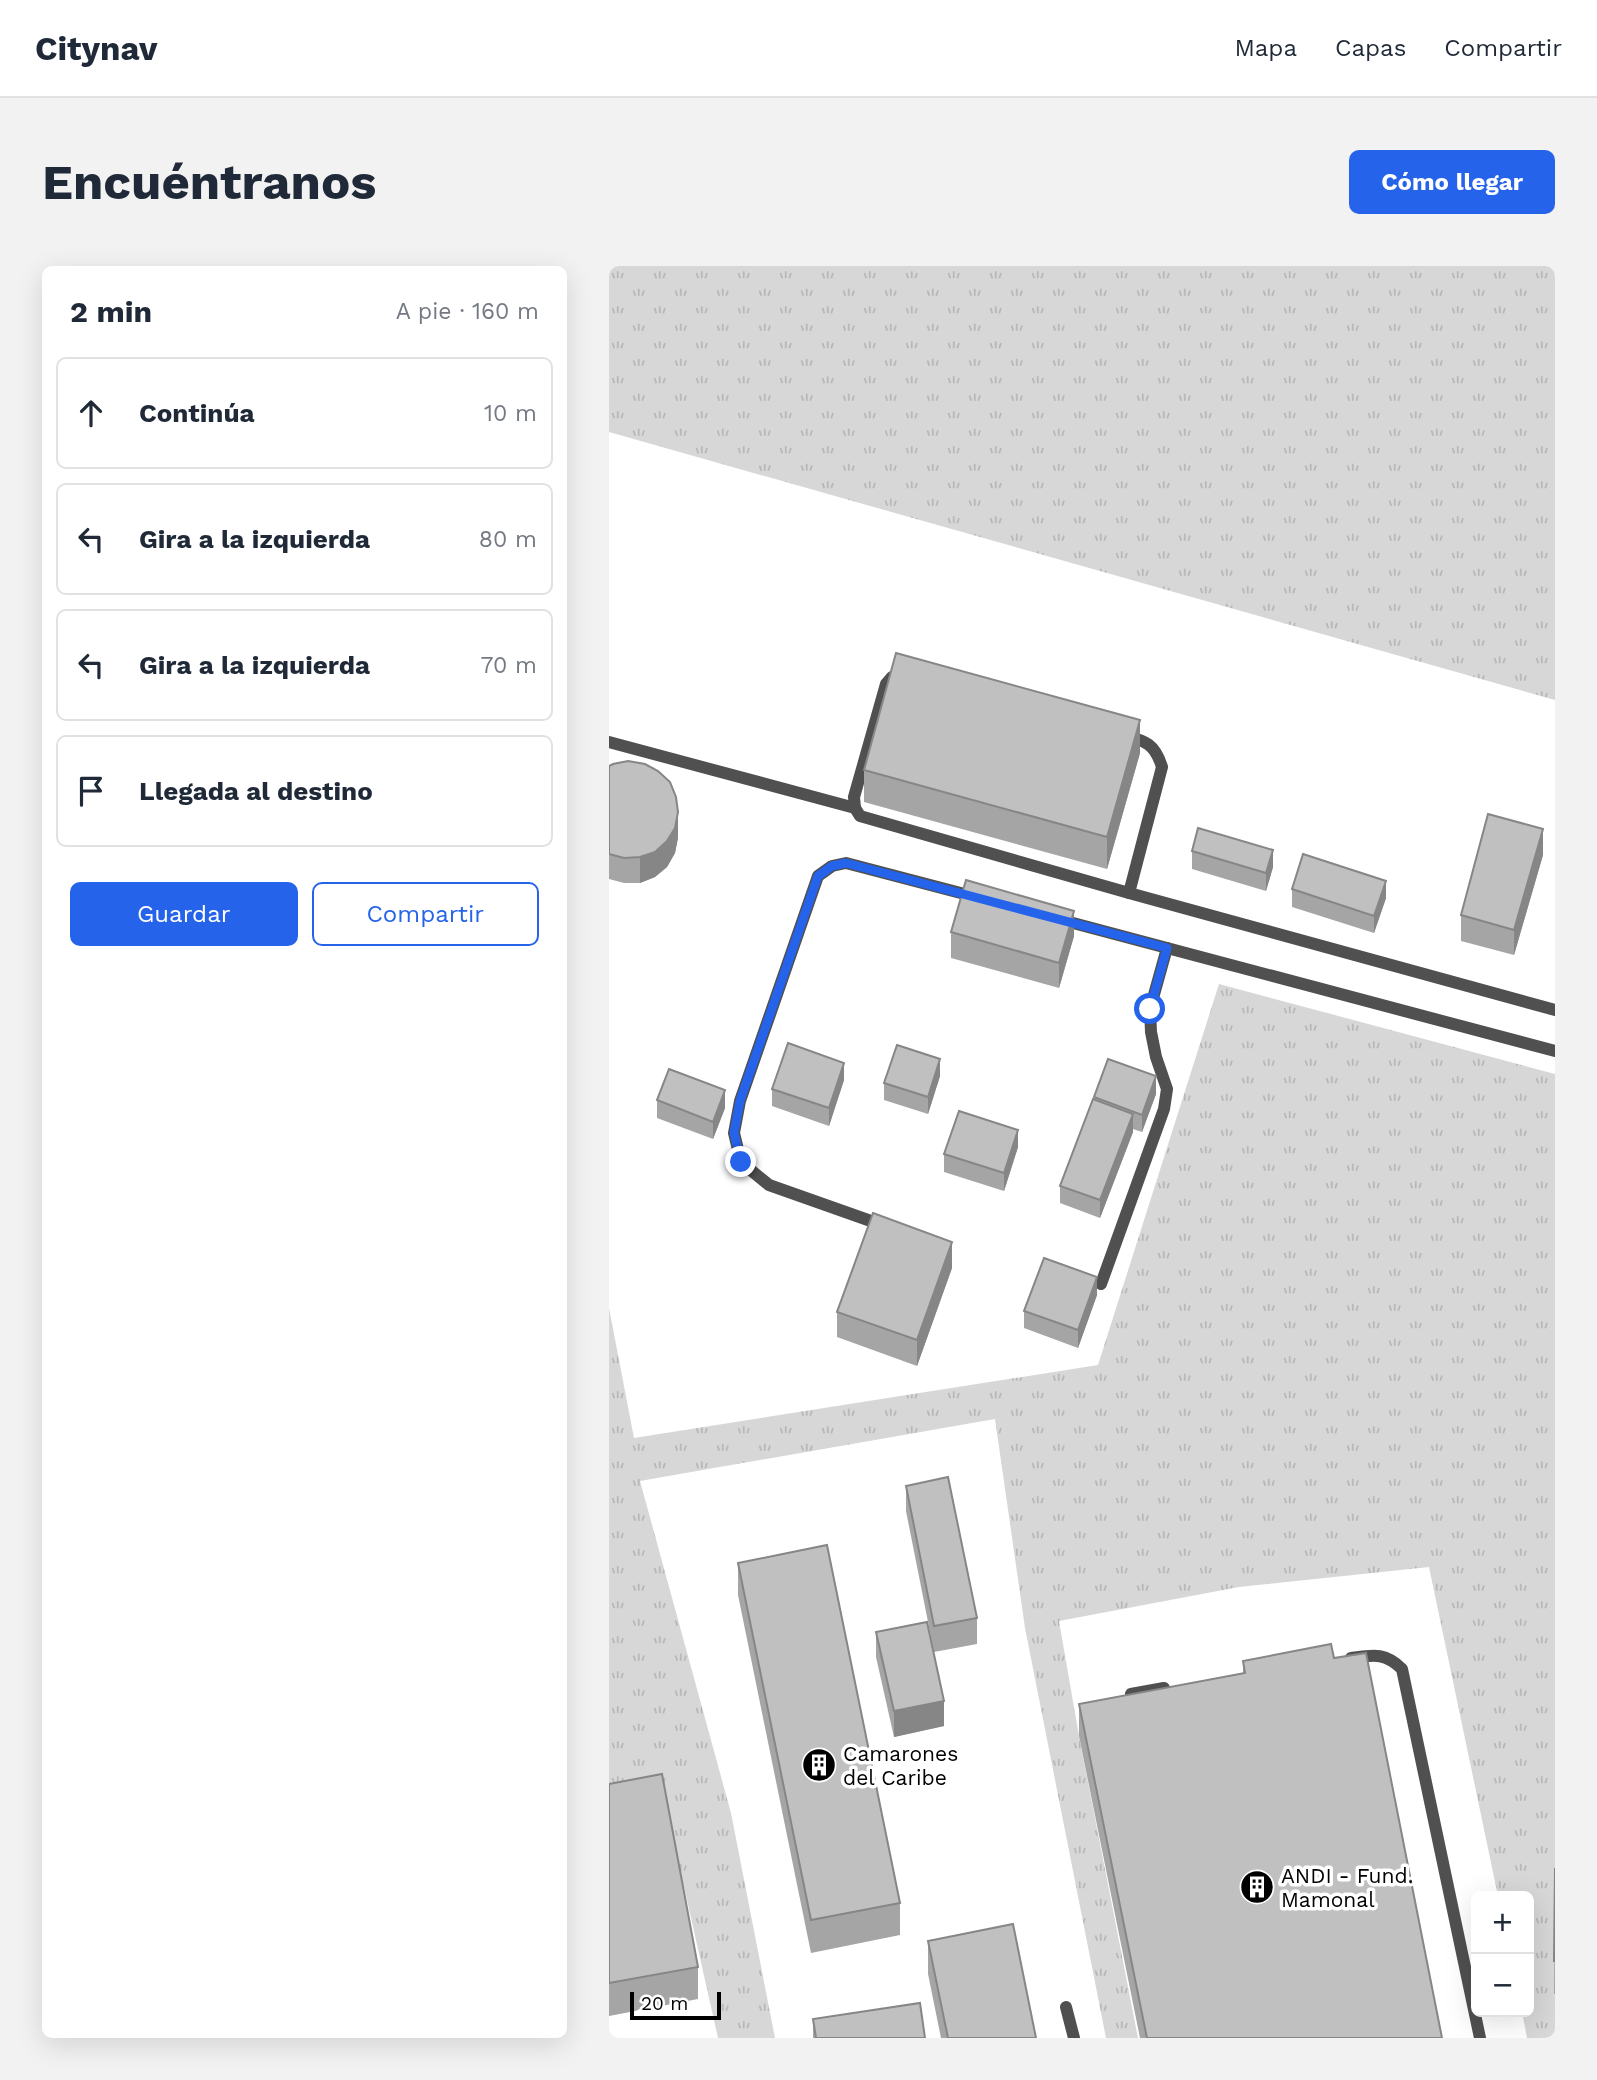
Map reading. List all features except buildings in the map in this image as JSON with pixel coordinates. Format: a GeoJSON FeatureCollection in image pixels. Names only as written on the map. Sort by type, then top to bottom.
{"type":"FeatureCollection","features":[{"type":"Feature","properties":{"kind":"lane"},"geometry":{"type":"LineString","coordinates":[[915,677],[902,673],[891,677],[886,684],[854,797],[855,808],[860,816],[1555,1010]]}},
{"type":"Feature","properties":{"kind":"lane"},"geometry":{"type":"LineString","coordinates":[[1117,733],[1144,741],[1158,751],[1162,767],[1129,893]]}},
{"type":"Feature","properties":{"kind":"lane"},"geometry":{"type":"LineString","coordinates":[[609,742],[855,808]]}},
{"type":"Feature","properties":{"kind":"lane"},"geometry":{"type":"LineString","coordinates":[[898,1230],[769,1185],[741,1162],[734,1133],[740,1101],[818,876],[832,866],[846,863],[993,901]]}},
{"type":"Feature","properties":{"kind":"lane"},"geometry":{"type":"LineString","coordinates":[[1046,915],[1555,1051]]}},
{"type":"Feature","properties":{"kind":"lane"},"geometry":{"type":"LineString","coordinates":[[1101,1284],[1164,1109],[1167,1089],[1150,1032],[1150,1009],[1167,948]]}},
{"type":"Feature","properties":{"kind":"lane"},"geometry":{"type":"LineString","coordinates":[[1333,1661],[1374,1654],[1392,1659],[1402,1669],[1480,2038]]}},
{"type":"Feature","properties":{"kind":"lane"},"geometry":{"type":"LineString","coordinates":[[1131,1694],[1171,1687]]}},
{"type":"Feature","properties":{"kind":"lane"},"geometry":{"type":"LineString","coordinates":[[1066,2007],[1074,2038]]}},
{"type":"Feature","properties":{"kind":"green space"},"geometry":{"type":"Polygon","coordinates":[[[609,266],[1555,266],[1555,700],[609,432],[609,266]]]}},
{"type":"Feature","properties":{"kind":"green space"},"geometry":{"type":"Polygon","coordinates":[[[1219,984],[1555,1074],[1555,2038],[1527,2038],[1523,2017],[1534,2017],[1534,1891],[1497,1891],[1429,1567],[1239,1587],[1059,1621],[1138,2038],[1106,2038],[1025,1628],[995,1419],[640,1481],[731,1813],[775,2038],[718,2038],[662,1789],[609,1799],[609,1308],[634,1438],[1098,1365],[1219,984]]]}},
{"type":"Feature","properties":{"kind":"place","name":"Camarones del Caribe"},"geometry":{"type":"Point","coordinates":[819,1765]}},
{"type":"Feature","properties":{"kind":"place","name":"ANDI - Fund. Mamonal"},"geometry":{"type":"Point","coordinates":[1257,1887]}},
{"type":"Feature","properties":{"kind":"route"},"geometry":{"type":"LineString","coordinates":[[741,1162],[734,1133],[740,1101],[818,876],[832,866],[846,863],[1167,948],[1150,1009]]}}]}
